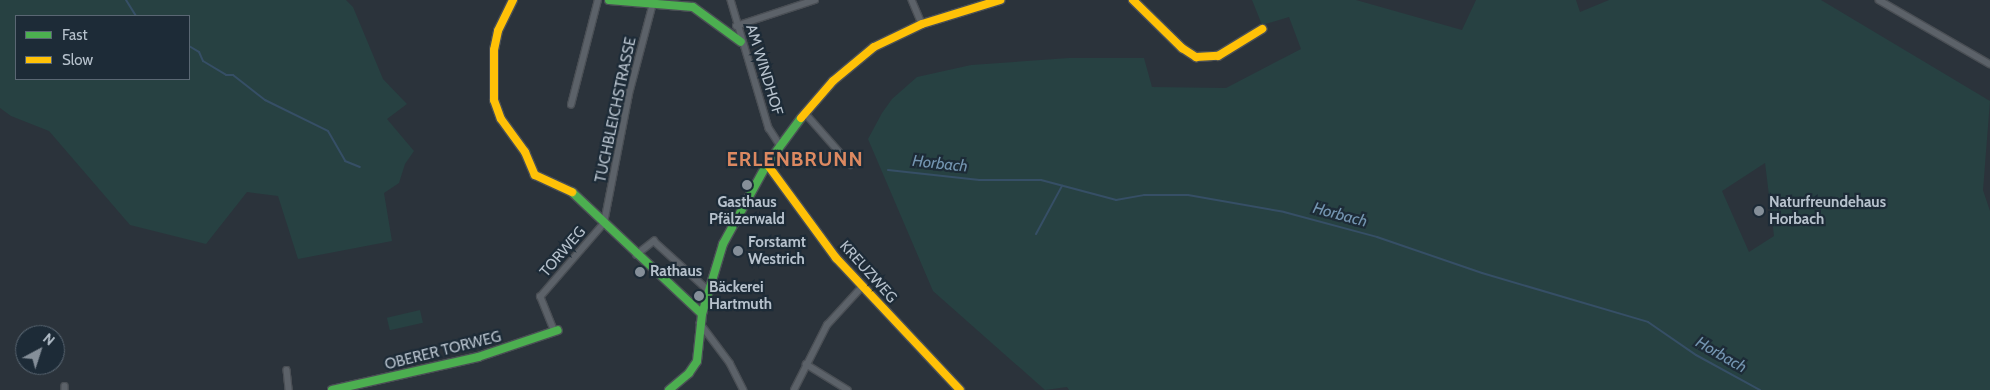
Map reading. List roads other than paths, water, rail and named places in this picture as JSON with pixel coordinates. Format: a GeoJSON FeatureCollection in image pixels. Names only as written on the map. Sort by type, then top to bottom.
{"type":"FeatureCollection","features":[{"type":"Feature","properties":{"kind":"street"},"geometry":{"type":"LineString","coordinates":[[513,0],[495,41],[494,100],[501,119],[525,152],[535,174],[574,193],[636,255],[702,314]]}},
{"type":"Feature","properties":{"kind":"street"},"geometry":{"type":"LineString","coordinates":[[571,105],[598,0]]}},
{"type":"Feature","properties":{"kind":"street"},"geometry":{"type":"LineString","coordinates":[[609,0],[693,7],[741,42]]}},
{"type":"Feature","properties":{"kind":"street","name":"AM WINDHOF"},"geometry":{"type":"LineString","coordinates":[[730,0],[736,26],[769,128],[780,145]]}},
{"type":"Feature","properties":{"kind":"street"},"geometry":{"type":"LineString","coordinates":[[736,26],[814,0]]}},
{"type":"Feature","properties":{"kind":"street"},"geometry":{"type":"LineString","coordinates":[[912,0],[922,24]]}},
{"type":"Feature","properties":{"kind":"street"},"geometry":{"type":"LineString","coordinates":[[669,390],[695,365],[702,314],[722,244],[767,164],[805,113],[854,62],[882,43],[922,24],[1000,0]]}},
{"type":"Feature","properties":{"kind":"street"},"geometry":{"type":"LineString","coordinates":[[1133,0],[1182,48],[1196,56],[1218,56],[1262,29]]}},
{"type":"Feature","properties":{"kind":"street"},"geometry":{"type":"LineString","coordinates":[[1879,0],[1990,64]]}},
{"type":"Feature","properties":{"kind":"street","name":"TUCHBLEICHSTRASSE"},"geometry":{"type":"LineString","coordinates":[[604,223],[629,94],[653,3]]}},
{"type":"Feature","properties":{"kind":"street"},"geometry":{"type":"LineString","coordinates":[[805,113],[852,166]]}},
{"type":"Feature","properties":{"kind":"street","name":"KREUZWEG"},"geometry":{"type":"LineString","coordinates":[[767,164],[824,244],[958,389]]}},
{"type":"Feature","properties":{"kind":"street","name":"TORWEG"},"geometry":{"type":"LineString","coordinates":[[556,331],[540,297],[604,223]]}},
{"type":"Feature","properties":{"kind":"street"},"geometry":{"type":"LineString","coordinates":[[636,255],[654,240],[708,290]]}},
{"type":"Feature","properties":{"kind":"street"},"geometry":{"type":"LineString","coordinates":[[794,390],[806,364],[832,318],[862,287]]}},
{"type":"Feature","properties":{"kind":"street"},"geometry":{"type":"LineString","coordinates":[[700,323],[730,362],[744,390]]}},
{"type":"Feature","properties":{"kind":"street","name":"OBERER TORWEG"},"geometry":{"type":"LineString","coordinates":[[332,390],[478,357],[556,331]]}},
{"type":"Feature","properties":{"kind":"street"},"geometry":{"type":"LineString","coordinates":[[806,364],[848,390]]}},
{"type":"Feature","properties":{"kind":"street"},"geometry":{"type":"LineString","coordinates":[[287,370],[289,390]]}},
{"type":"Feature","properties":{"kind":"waterway"},"geometry":{"type":"LineString","coordinates":[[126,0],[135,15]]}},
{"type":"Feature","properties":{"kind":"waterway"},"geometry":{"type":"LineString","coordinates":[[190,47],[199,52],[203,61],[226,75],[233,75],[265,100],[328,131],[345,161],[360,167]]}},
{"type":"Feature","properties":{"kind":"waterway","name":"Horbach"},"geometry":{"type":"LineString","coordinates":[[888,170],[979,180],[1041,180],[1116,200],[1144,195],[1188,195],[1284,212],[1377,237],[1482,273],[1648,322],[1696,355],[1760,390]]}},
{"type":"Feature","properties":{"kind":"waterway"},"geometry":{"type":"LineString","coordinates":[[1036,234],[1062,186]]}},
{"type":"Feature","properties":{"kind":"place","name":"Gasthaus Pfälzerwald"},"geometry":{"type":"Point","coordinates":[747,185]}},
{"type":"Feature","properties":{"kind":"place","name":"Naturfreundehaus Horbach"},"geometry":{"type":"Point","coordinates":[1759,211]}},
{"type":"Feature","properties":{"kind":"place","name":"Forstamt Westrich"},"geometry":{"type":"Point","coordinates":[738,251]}},
{"type":"Feature","properties":{"kind":"place","name":"Rathaus"},"geometry":{"type":"Point","coordinates":[640,272]}},
{"type":"Feature","properties":{"kind":"place","name":"Bäckerei Hartmuth"},"geometry":{"type":"Point","coordinates":[699,296]}},
{"type":"Feature","properties":{"kind":"district","name":"ERLENBRUNN"},"geometry":{"type":"Point","coordinates":[795,159]}}]}
